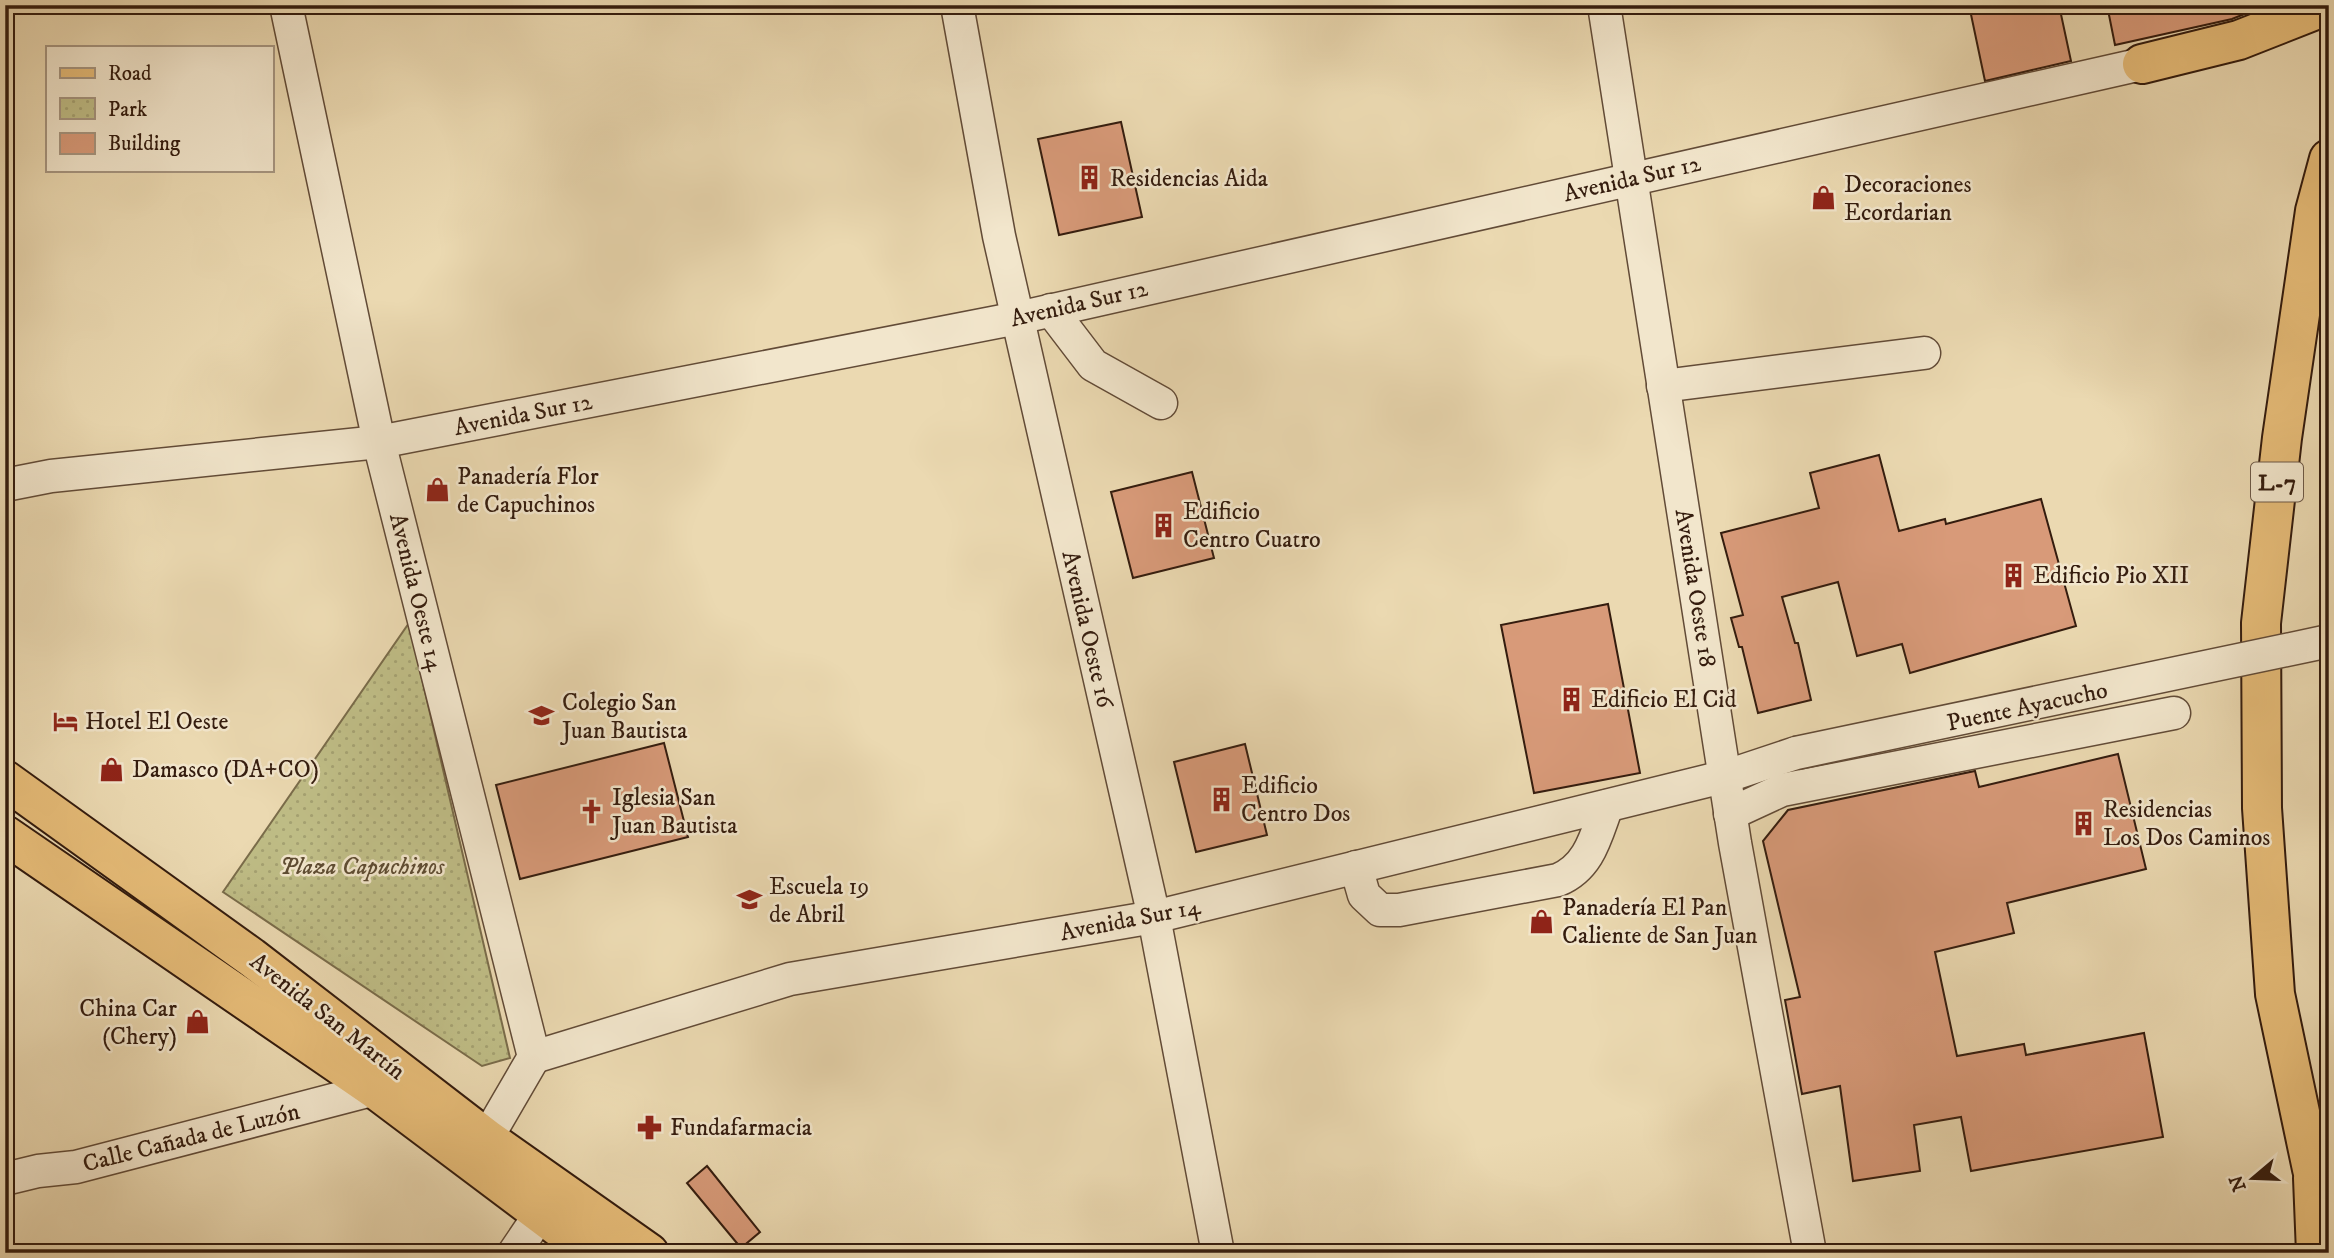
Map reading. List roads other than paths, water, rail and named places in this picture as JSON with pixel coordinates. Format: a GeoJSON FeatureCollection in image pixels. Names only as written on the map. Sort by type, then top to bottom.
{"type":"FeatureCollection","features":[{"type":"Feature","properties":{"kind":"main road"},"geometry":{"type":"LineString","coordinates":[[2142,64],[2239,40],[2328,5]]}},
{"type":"Feature","properties":{"kind":"main road","name":"L-7"},"geometry":{"type":"LineString","coordinates":[[2329,159],[2315,212],[2286,411],[2261,623],[2267,905],[2276,994],[2312,1169],[2329,1207]]}},
{"type":"Feature","properties":{"kind":"main road","name":"Avenida San Martín"},"geometry":{"type":"LineString","coordinates":[[5,780],[240,949],[480,1150],[541,1213],[593,1253]]}},
{"type":"Feature","properties":{"kind":"main road","name":"Avenida San Martín"},"geometry":{"type":"LineString","coordinates":[[5,835],[375,1090],[480,1150],[649,1253]]}},
{"type":"Feature","properties":{"kind":"main road"},"geometry":{"type":"LineString","coordinates":[[2312,1169],[2316,1253]]}},
{"type":"Feature","properties":{"kind":"street","name":"Avenida Oeste 14"},"geometry":{"type":"LineString","coordinates":[[286,5],[379,442],[534,1057]]}},
{"type":"Feature","properties":{"kind":"street","name":"Avenida Oeste 16"},"geometry":{"type":"LineString","coordinates":[[957,5],[1018,318],[1154,917],[1218,1253]]}},
{"type":"Feature","properties":{"kind":"street","name":"Avenida Oeste 18"},"geometry":{"type":"LineString","coordinates":[[1604,5],[1629,178],[1727,776],[1730,814],[1810,1253]]}},
{"type":"Feature","properties":{"kind":"street","name":"Avenida Sur 12"},"geometry":{"type":"LineString","coordinates":[[5,485],[51,476],[379,442],[1018,318],[2142,64]]}},
{"type":"Feature","properties":{"kind":"street"},"geometry":{"type":"LineString","coordinates":[[1051,310],[1093,365],[1161,404]]}},
{"type":"Feature","properties":{"kind":"street"},"geometry":{"type":"LineString","coordinates":[[1663,386],[1924,353]]}},
{"type":"Feature","properties":{"kind":"street","name":"Puente Ayacucho"},"geometry":{"type":"LineString","coordinates":[[1727,776],[1796,753],[2329,641]]}},
{"type":"Feature","properties":{"kind":"street"},"geometry":{"type":"LineString","coordinates":[[1730,814],[1782,790],[2174,713]]}},
{"type":"Feature","properties":{"kind":"street","name":"Avenida Sur 14"},"geometry":{"type":"LineString","coordinates":[[534,1057],[790,979],[1154,917],[1727,776]]}},
{"type":"Feature","properties":{"kind":"street"},"geometry":{"type":"LineString","coordinates":[[1356,867],[1364,895],[1380,911],[1399,910],[1558,880],[1571,875],[1584,862],[1607,806]]}},
{"type":"Feature","properties":{"kind":"street"},"geometry":{"type":"LineString","coordinates":[[480,1150],[534,1057]]}},
{"type":"Feature","properties":{"kind":"street","name":"Calle Cañada de Luzón"},"geometry":{"type":"LineString","coordinates":[[5,1180],[38,1171],[76,1167],[375,1090]]}},
{"type":"Feature","properties":{"kind":"street"},"geometry":{"type":"LineString","coordinates":[[514,1253],[541,1213]]}},
{"type":"Feature","properties":{"kind":"place","name":"Residencias Aida"},"geometry":{"type":"Point","coordinates":[1090,178]}},
{"type":"Feature","properties":{"kind":"place","name":"Decoraciones Ecordarian"},"geometry":{"type":"Point","coordinates":[1824,198]}},
{"type":"Feature","properties":{"kind":"place","name":"Panadería Flor de Capuchinos"},"geometry":{"type":"Point","coordinates":[437,490]}},
{"type":"Feature","properties":{"kind":"place","name":"Edificio Centro Cuatro"},"geometry":{"type":"Point","coordinates":[1163,525]}},
{"type":"Feature","properties":{"kind":"place","name":"Edificio Pio XII"},"geometry":{"type":"Point","coordinates":[2013,575]}},
{"type":"Feature","properties":{"kind":"place","name":"Edificio El Cid"},"geometry":{"type":"Point","coordinates":[1571,699]}},
{"type":"Feature","properties":{"kind":"place","name":"Colegio San Juan Bautista"},"geometry":{"type":"Point","coordinates":[542,716]}},
{"type":"Feature","properties":{"kind":"place","name":"Hotel El Oeste"},"geometry":{"type":"Point","coordinates":[65,721]}},
{"type":"Feature","properties":{"kind":"place","name":"Damasco (DA+CO)"},"geometry":{"type":"Point","coordinates":[112,769]}},
{"type":"Feature","properties":{"kind":"place","name":"Edificio Centro Dos"},"geometry":{"type":"Point","coordinates":[1221,799]}},
{"type":"Feature","properties":{"kind":"place","name":"Iglesia San Juan Bautista"},"geometry":{"type":"Point","coordinates":[592,811]}},
{"type":"Feature","properties":{"kind":"place","name":"Residencias Los Dos Caminos"},"geometry":{"type":"Point","coordinates":[2083,823]}},
{"type":"Feature","properties":{"kind":"place","name":"Escuela 19 de Abril"},"geometry":{"type":"Point","coordinates":[749,900]}},
{"type":"Feature","properties":{"kind":"place","name":"Panadería El Pan Caliente de San Juan"},"geometry":{"type":"Point","coordinates":[1542,921]}},
{"type":"Feature","properties":{"kind":"place","name":"China Car (Chery)"},"geometry":{"type":"Point","coordinates":[197,1022]}},
{"type":"Feature","properties":{"kind":"place","name":"Fundafarmacia"},"geometry":{"type":"Point","coordinates":[650,1127]}},
{"type":"Feature","properties":{"kind":"park label","name":"Plaza Capuchinos"},"geometry":{"type":"Point","coordinates":[362,866]}}]}
